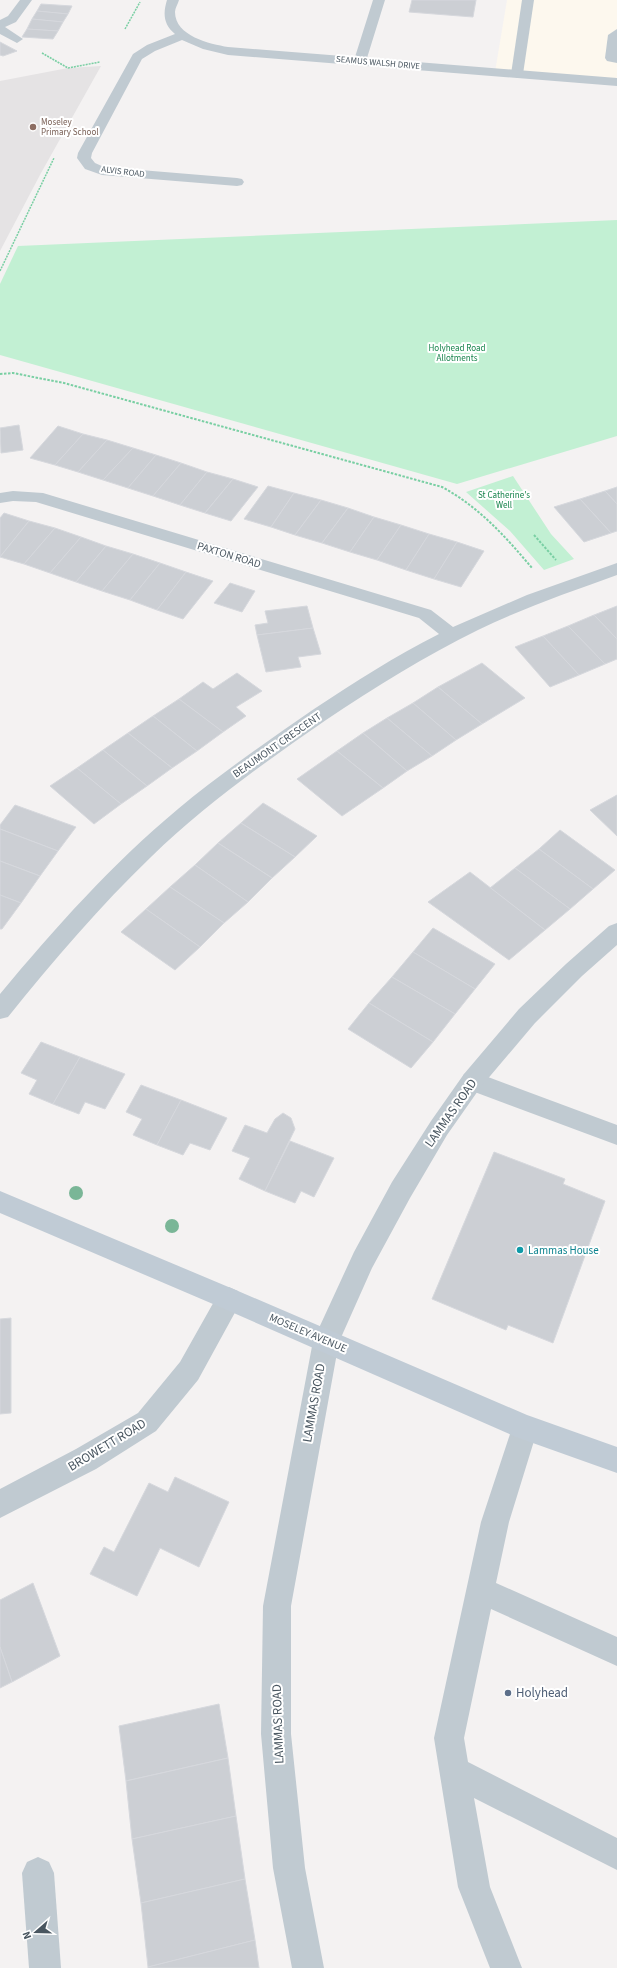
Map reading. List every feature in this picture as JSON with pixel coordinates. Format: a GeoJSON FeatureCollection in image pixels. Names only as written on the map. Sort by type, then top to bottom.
{"type":"FeatureCollection","features":[{"type":"Feature","properties":{"kind":"main road","name":"MOSELEY AVENUE"},"geometry":{"type":"LineString","coordinates":[[0,1202],[229,1299],[525,1428],[617,1460]]}},
{"type":"Feature","properties":{"kind":"street"},"geometry":{"type":"LineString","coordinates":[[0,25],[12,19],[26,0]]}},
{"type":"Feature","properties":{"kind":"street","name":"SEAMUS WALSH DRIVE"},"geometry":{"type":"LineString","coordinates":[[173,0],[170,12],[172,22],[183,35],[210,48],[617,82]]}},
{"type":"Feature","properties":{"kind":"street"},"geometry":{"type":"LineString","coordinates":[[360,61],[379,0]]}},
{"type":"Feature","properties":{"kind":"street"},"geometry":{"type":"LineString","coordinates":[[517,74],[528,0]]}},
{"type":"Feature","properties":{"kind":"street"},"geometry":{"type":"LineString","coordinates":[[0,29],[17,39]]}},
{"type":"Feature","properties":{"kind":"street"},"geometry":{"type":"LineString","coordinates":[[617,33],[614,34],[611,58],[617,58]]}},
{"type":"Feature","properties":{"kind":"street","name":"ALVIS ROAD"},"geometry":{"type":"LineString","coordinates":[[183,35],[151,48],[137,57],[92,139],[84,158],[90,166],[102,171],[237,182]]}},
{"type":"Feature","properties":{"kind":"street","name":"PAXTON ROAD"},"geometry":{"type":"LineString","coordinates":[[0,498],[13,496],[37,497],[425,614],[452,635]]}},
{"type":"Feature","properties":{"kind":"street","name":"BEAUMONT CRESCENT"},"geometry":{"type":"LineString","coordinates":[[0,1010],[95,902],[165,832],[251,762],[344,698],[389,670],[452,635],[552,591],[617,569]]}},
{"type":"Feature","properties":{"kind":"street","name":"LAMMAS ROAD"},"geometry":{"type":"LineString","coordinates":[[308,1968],[289,1868],[276,1734],[277,1606],[326,1341],[363,1260],[401,1190],[439,1128],[472,1081],[527,1016],[574,970],[617,932]]}},
{"type":"Feature","properties":{"kind":"street"},"geometry":{"type":"LineString","coordinates":[[472,1081],[617,1135]]}},
{"type":"Feature","properties":{"kind":"street","name":"BROWETT ROAD"},"geometry":{"type":"LineString","coordinates":[[0,1504],[86,1459],[146,1422],[189,1371],[229,1299]]}},
{"type":"Feature","properties":{"kind":"street"},"geometry":{"type":"LineString","coordinates":[[506,1968],[474,1887],[449,1738],[495,1522],[525,1428]]}},
{"type":"Feature","properties":{"kind":"street"},"geometry":{"type":"LineString","coordinates":[[480,1590],[617,1652]]}},
{"type":"Feature","properties":{"kind":"street"},"geometry":{"type":"LineString","coordinates":[[454,1771],[617,1855]]}},
{"type":"Feature","properties":{"kind":"street"},"geometry":{"type":"LineString","coordinates":[[38,1873],[45,1968]]}},
{"type":"Feature","properties":{"kind":"path"},"geometry":{"type":"LineString","coordinates":[[17,39],[68,68],[101,62]]}},
{"type":"Feature","properties":{"kind":"path"},"geometry":{"type":"LineString","coordinates":[[0,374],[13,373],[64,383],[442,487],[464,498],[498,527],[535,573],[552,591]]}},
{"type":"Feature","properties":{"kind":"shaded area"},"geometry":{"type":"Polygon","coordinates":[[[507,0],[617,0],[617,82],[495,72],[507,0]]]}},
{"type":"Feature","properties":{"kind":"shaded area","name":"Moseley Primary School"},"geometry":{"type":"Polygon","coordinates":[[[101,66],[41,173],[0,251],[0,81],[68,68],[101,66]]]}},
{"type":"Feature","properties":{"kind":"green space","name":"Holyhead Road Allotments"},"geometry":{"type":"Polygon","coordinates":[[[617,220],[617,436],[457,484],[0,355],[0,284],[18,246],[617,220]]]}},
{"type":"Feature","properties":{"kind":"green space","name":"St Catherine's Well"},"geometry":{"type":"Polygon","coordinates":[[[513,476],[551,534],[574,559],[544,570],[510,531],[466,492],[513,476]]]}},
{"type":"Feature","properties":{"kind":"building"},"geometry":{"type":"Polygon","coordinates":[[[412,0],[476,0],[473,17],[409,12],[412,0]]]}},
{"type":"Feature","properties":{"kind":"building"},"geometry":{"type":"Polygon","coordinates":[[[41,4],[72,6],[68,14],[37,11],[41,4]]]}},
{"type":"Feature","properties":{"kind":"building"},"geometry":{"type":"Polygon","coordinates":[[[37,11],[68,14],[63,22],[32,19],[37,11]]]}},
{"type":"Feature","properties":{"kind":"building"},"geometry":{"type":"Polygon","coordinates":[[[32,19],[63,22],[58,31],[27,29],[32,19]]]}},
{"type":"Feature","properties":{"kind":"building"},"geometry":{"type":"Polygon","coordinates":[[[27,29],[58,31],[53,39],[22,37],[27,29]]]}},
{"type":"Feature","properties":{"kind":"building"},"geometry":{"type":"Polygon","coordinates":[[[0,42],[17,51],[3,56],[0,55],[0,42]]]}},
{"type":"Feature","properties":{"kind":"building"},"geometry":{"type":"Polygon","coordinates":[[[19,425],[23,450],[1,453],[0,428],[19,425]]]}},
{"type":"Feature","properties":{"kind":"building"},"geometry":{"type":"Polygon","coordinates":[[[58,426],[83,434],[55,465],[30,458],[58,426]]]}},
{"type":"Feature","properties":{"kind":"building"},"geometry":{"type":"Polygon","coordinates":[[[83,434],[107,440],[78,472],[55,465],[83,434]]]}},
{"type":"Feature","properties":{"kind":"building"},"geometry":{"type":"Polygon","coordinates":[[[107,440],[133,448],[103,480],[78,472],[107,440]]]}},
{"type":"Feature","properties":{"kind":"building"},"geometry":{"type":"Polygon","coordinates":[[[133,448],[156,455],[128,488],[103,480],[133,448]]]}},
{"type":"Feature","properties":{"kind":"building"},"geometry":{"type":"Polygon","coordinates":[[[156,455],[181,463],[153,496],[128,488],[156,455]]]}},
{"type":"Feature","properties":{"kind":"building"},"geometry":{"type":"Polygon","coordinates":[[[181,463],[207,472],[180,505],[153,496],[181,463]]]}},
{"type":"Feature","properties":{"kind":"building"},"geometry":{"type":"Polygon","coordinates":[[[207,472],[233,479],[205,513],[180,505],[207,472]]]}},
{"type":"Feature","properties":{"kind":"building"},"geometry":{"type":"Polygon","coordinates":[[[233,479],[258,487],[231,521],[205,513],[233,479]]]}},
{"type":"Feature","properties":{"kind":"building"},"geometry":{"type":"Polygon","coordinates":[[[268,486],[294,493],[271,527],[244,519],[268,486]]]}},
{"type":"Feature","properties":{"kind":"building"},"geometry":{"type":"Polygon","coordinates":[[[617,487],[617,504],[605,491],[617,487]]]}},
{"type":"Feature","properties":{"kind":"building"},"geometry":{"type":"Polygon","coordinates":[[[605,491],[617,504],[617,531],[611,533],[580,499],[605,491]]]}},
{"type":"Feature","properties":{"kind":"building"},"geometry":{"type":"Polygon","coordinates":[[[294,493],[321,500],[295,535],[271,527],[294,493]]]}},
{"type":"Feature","properties":{"kind":"building"},"geometry":{"type":"Polygon","coordinates":[[[580,499],[611,533],[584,542],[554,507],[580,499]]]}},
{"type":"Feature","properties":{"kind":"building"},"geometry":{"type":"Polygon","coordinates":[[[321,500],[348,508],[322,543],[295,535],[321,500]]]}},
{"type":"Feature","properties":{"kind":"building"},"geometry":{"type":"Polygon","coordinates":[[[348,508],[374,517],[350,552],[322,543],[348,508]]]}},
{"type":"Feature","properties":{"kind":"building"},"geometry":{"type":"Polygon","coordinates":[[[4,513],[29,521],[0,557],[0,518],[4,513]]]}},
{"type":"Feature","properties":{"kind":"building"},"geometry":{"type":"Polygon","coordinates":[[[374,517],[401,525],[377,560],[350,552],[374,517]]]}},
{"type":"Feature","properties":{"kind":"building"},"geometry":{"type":"Polygon","coordinates":[[[29,521],[55,528],[24,564],[0,557],[29,521]]]}},
{"type":"Feature","properties":{"kind":"building"},"geometry":{"type":"Polygon","coordinates":[[[401,525],[429,534],[406,570],[377,560],[401,525]]]}},
{"type":"Feature","properties":{"kind":"building"},"geometry":{"type":"Polygon","coordinates":[[[55,528],[81,537],[50,573],[24,564],[55,528]]]}},
{"type":"Feature","properties":{"kind":"building"},"geometry":{"type":"Polygon","coordinates":[[[429,534],[457,542],[434,579],[406,570],[429,534]]]}},
{"type":"Feature","properties":{"kind":"building"},"geometry":{"type":"Polygon","coordinates":[[[81,537],[106,546],[76,582],[50,573],[81,537]]]}},
{"type":"Feature","properties":{"kind":"building"},"geometry":{"type":"Polygon","coordinates":[[[457,542],[484,551],[461,587],[434,579],[457,542]]]}},
{"type":"Feature","properties":{"kind":"building"},"geometry":{"type":"Polygon","coordinates":[[[106,546],[133,554],[102,591],[76,582],[106,546]]]}},
{"type":"Feature","properties":{"kind":"building"},"geometry":{"type":"Polygon","coordinates":[[[133,554],[160,563],[130,600],[102,591],[133,554]]]}},
{"type":"Feature","properties":{"kind":"building"},"geometry":{"type":"Polygon","coordinates":[[[160,563],[186,572],[157,610],[130,600],[160,563]]]}},
{"type":"Feature","properties":{"kind":"building"},"geometry":{"type":"Polygon","coordinates":[[[186,572],[213,581],[183,619],[157,610],[186,572]]]}},
{"type":"Feature","properties":{"kind":"building"},"geometry":{"type":"Polygon","coordinates":[[[230,583],[255,591],[242,612],[214,603],[230,583]]]}},
{"type":"Feature","properties":{"kind":"building"},"geometry":{"type":"Polygon","coordinates":[[[307,606],[313,628],[257,635],[255,625],[268,623],[265,611],[307,606]]]}},
{"type":"Feature","properties":{"kind":"building"},"geometry":{"type":"Polygon","coordinates":[[[617,606],[617,639],[594,615],[617,606]]]}},
{"type":"Feature","properties":{"kind":"building"},"geometry":{"type":"Polygon","coordinates":[[[594,615],[617,639],[617,659],[605,664],[568,626],[594,615]]]}},
{"type":"Feature","properties":{"kind":"building"},"geometry":{"type":"Polygon","coordinates":[[[568,626],[605,664],[579,675],[543,636],[568,626]]]}},
{"type":"Feature","properties":{"kind":"building"},"geometry":{"type":"Polygon","coordinates":[[[313,628],[321,654],[298,657],[301,667],[266,672],[257,635],[313,628]]]}},
{"type":"Feature","properties":{"kind":"building"},"geometry":{"type":"Polygon","coordinates":[[[543,636],[579,675],[550,687],[515,647],[543,636]]]}},
{"type":"Feature","properties":{"kind":"building"},"geometry":{"type":"Polygon","coordinates":[[[482,663],[525,698],[482,724],[438,687],[482,663]]]}},
{"type":"Feature","properties":{"kind":"building"},"geometry":{"type":"Polygon","coordinates":[[[237,673],[262,691],[236,707],[246,716],[223,732],[179,699],[203,682],[213,689],[237,673]]]}},
{"type":"Feature","properties":{"kind":"building"},"geometry":{"type":"Polygon","coordinates":[[[438,687],[482,724],[456,740],[413,703],[438,687]]]}},
{"type":"Feature","properties":{"kind":"building"},"geometry":{"type":"Polygon","coordinates":[[[179,699],[223,732],[197,751],[153,716],[179,699]]]}},
{"type":"Feature","properties":{"kind":"building"},"geometry":{"type":"Polygon","coordinates":[[[413,703],[456,740],[432,756],[387,718],[413,703]]]}},
{"type":"Feature","properties":{"kind":"building"},"geometry":{"type":"Polygon","coordinates":[[[153,716],[197,751],[172,768],[128,733],[153,716]]]}},
{"type":"Feature","properties":{"kind":"building"},"geometry":{"type":"Polygon","coordinates":[[[387,718],[432,756],[407,771],[363,733],[387,718]]]}},
{"type":"Feature","properties":{"kind":"building"},"geometry":{"type":"Polygon","coordinates":[[[128,733],[172,768],[147,786],[103,750],[128,733]]]}},
{"type":"Feature","properties":{"kind":"building"},"geometry":{"type":"Polygon","coordinates":[[[363,733],[407,771],[383,788],[337,751],[363,733]]]}},
{"type":"Feature","properties":{"kind":"building"},"geometry":{"type":"Polygon","coordinates":[[[103,750],[147,786],[121,804],[77,768],[103,750]]]}},
{"type":"Feature","properties":{"kind":"building"},"geometry":{"type":"Polygon","coordinates":[[[337,751],[383,788],[342,816],[297,779],[337,751]]]}},
{"type":"Feature","properties":{"kind":"building"},"geometry":{"type":"Polygon","coordinates":[[[77,768],[121,804],[94,824],[50,786],[77,768]]]}},
{"type":"Feature","properties":{"kind":"building"},"geometry":{"type":"Polygon","coordinates":[[[617,795],[617,836],[590,810],[617,795]]]}},
{"type":"Feature","properties":{"kind":"building"},"geometry":{"type":"Polygon","coordinates":[[[263,803],[317,836],[295,857],[241,823],[263,803]]]}},
{"type":"Feature","properties":{"kind":"building"},"geometry":{"type":"Polygon","coordinates":[[[15,805],[76,827],[58,851],[0,829],[0,825],[15,805]]]}},
{"type":"Feature","properties":{"kind":"building"},"geometry":{"type":"Polygon","coordinates":[[[241,823],[295,857],[272,878],[218,843],[241,823]]]}},
{"type":"Feature","properties":{"kind":"building"},"geometry":{"type":"Polygon","coordinates":[[[0,829],[58,851],[40,876],[0,861],[0,829]]]}},
{"type":"Feature","properties":{"kind":"building"},"geometry":{"type":"Polygon","coordinates":[[[560,830],[615,870],[593,889],[539,849],[560,830]]]}},
{"type":"Feature","properties":{"kind":"building"},"geometry":{"type":"Polygon","coordinates":[[[218,843],[272,878],[248,902],[195,865],[218,843]]]}},
{"type":"Feature","properties":{"kind":"building"},"geometry":{"type":"Polygon","coordinates":[[[539,849],[593,889],[570,909],[515,868],[539,849]]]}},
{"type":"Feature","properties":{"kind":"building"},"geometry":{"type":"Polygon","coordinates":[[[0,861],[40,876],[21,903],[0,895],[0,861]]]}},
{"type":"Feature","properties":{"kind":"building"},"geometry":{"type":"Polygon","coordinates":[[[195,865],[248,902],[224,923],[170,887],[195,865]]]}},
{"type":"Feature","properties":{"kind":"building"},"geometry":{"type":"Polygon","coordinates":[[[515,868],[570,909],[545,930],[490,888],[515,868]]]}},
{"type":"Feature","properties":{"kind":"building"},"geometry":{"type":"Polygon","coordinates":[[[470,872],[545,930],[509,960],[428,902],[470,872]]]}},
{"type":"Feature","properties":{"kind":"building"},"geometry":{"type":"Polygon","coordinates":[[[170,887],[224,923],[200,947],[146,909],[170,887]]]}},
{"type":"Feature","properties":{"kind":"building"},"geometry":{"type":"Polygon","coordinates":[[[0,895],[21,903],[2,929],[0,929],[0,895]]]}},
{"type":"Feature","properties":{"kind":"building"},"geometry":{"type":"Polygon","coordinates":[[[146,909],[200,947],[175,970],[121,932],[146,909]]]}},
{"type":"Feature","properties":{"kind":"building"},"geometry":{"type":"Polygon","coordinates":[[[433,928],[495,964],[475,989],[413,952],[433,928]]]}},
{"type":"Feature","properties":{"kind":"building"},"geometry":{"type":"Polygon","coordinates":[[[413,952],[475,989],[455,1014],[392,977],[413,952]]]}},
{"type":"Feature","properties":{"kind":"building"},"geometry":{"type":"Polygon","coordinates":[[[392,977],[455,1014],[433,1042],[369,1003],[392,977]]]}},
{"type":"Feature","properties":{"kind":"building"},"geometry":{"type":"Polygon","coordinates":[[[369,1003],[433,1042],[411,1068],[348,1029],[369,1003]]]}},
{"type":"Feature","properties":{"kind":"building"},"geometry":{"type":"Polygon","coordinates":[[[41,1042],[80,1057],[53,1104],[29,1094],[37,1080],[21,1073],[41,1042]]]}},
{"type":"Feature","properties":{"kind":"building"},"geometry":{"type":"Polygon","coordinates":[[[80,1057],[125,1074],[105,1109],[85,1102],[79,1114],[53,1104],[80,1057]]]}},
{"type":"Feature","properties":{"kind":"building"},"geometry":{"type":"Polygon","coordinates":[[[141,1085],[181,1100],[157,1145],[133,1135],[142,1119],[126,1112],[141,1085]]]}},
{"type":"Feature","properties":{"kind":"building"},"geometry":{"type":"Polygon","coordinates":[[[181,1100],[227,1118],[210,1150],[190,1143],[183,1155],[157,1145],[181,1100]]]}},
{"type":"Feature","properties":{"kind":"building"},"geometry":{"type":"Polygon","coordinates":[[[283,1113],[291,1118],[295,1129],[265,1191],[239,1179],[250,1158],[232,1151],[245,1125],[267,1133],[275,1119],[283,1113]]]}},
{"type":"Feature","properties":{"kind":"building"},"geometry":{"type":"Polygon","coordinates":[[[290,1141],[334,1158],[314,1197],[301,1191],[295,1203],[265,1191],[290,1141]]]}},
{"type":"Feature","properties":{"kind":"building","name":"Lammas House"},"geometry":{"type":"Polygon","coordinates":[[[494,1152],[565,1179],[563,1184],[605,1201],[553,1343],[508,1325],[506,1330],[432,1299],[494,1152]]]}},
{"type":"Feature","properties":{"kind":"building"},"geometry":{"type":"Polygon","coordinates":[[[11,1318],[11,1413],[0,1414],[0,1319],[11,1318]]]}},
{"type":"Feature","properties":{"kind":"building"},"geometry":{"type":"Polygon","coordinates":[[[175,1477],[229,1502],[199,1567],[160,1548],[137,1596],[90,1574],[104,1547],[114,1552],[149,1483],[168,1492],[175,1477]]]}},
{"type":"Feature","properties":{"kind":"building"},"geometry":{"type":"Polygon","coordinates":[[[33,1583],[60,1656],[12,1682],[0,1647],[0,1600],[33,1583]]]}},
{"type":"Feature","properties":{"kind":"building"},"geometry":{"type":"Polygon","coordinates":[[[0,1647],[12,1682],[0,1688],[0,1647]]]}},
{"type":"Feature","properties":{"kind":"building"},"geometry":{"type":"Polygon","coordinates":[[[219,1704],[228,1758],[126,1781],[119,1726],[219,1704]]]}},
{"type":"Feature","properties":{"kind":"building"},"geometry":{"type":"Polygon","coordinates":[[[228,1758],[236,1816],[132,1839],[126,1781],[228,1758]]]}},
{"type":"Feature","properties":{"kind":"building"},"geometry":{"type":"Polygon","coordinates":[[[236,1816],[245,1879],[141,1903],[132,1839],[236,1816]]]}},
{"type":"Feature","properties":{"kind":"building"},"geometry":{"type":"Polygon","coordinates":[[[245,1879],[255,1940],[148,1967],[141,1903],[245,1879]]]}},
{"type":"Feature","properties":{"kind":"building"},"geometry":{"type":"Polygon","coordinates":[[[255,1940],[259,1968],[148,1968],[148,1967],[255,1940]]]}},
{"type":"Feature","properties":{"kind":"place","name":"Moseley Primary School"},"geometry":{"type":"Point","coordinates":[33,127]}},
{"type":"Feature","properties":{"kind":"place","name":"Lammas House"},"geometry":{"type":"Point","coordinates":[520,1250]}},
{"type":"Feature","properties":{"kind":"place","name":"Holyhead"},"geometry":{"type":"Point","coordinates":[508,1693]}}]}
